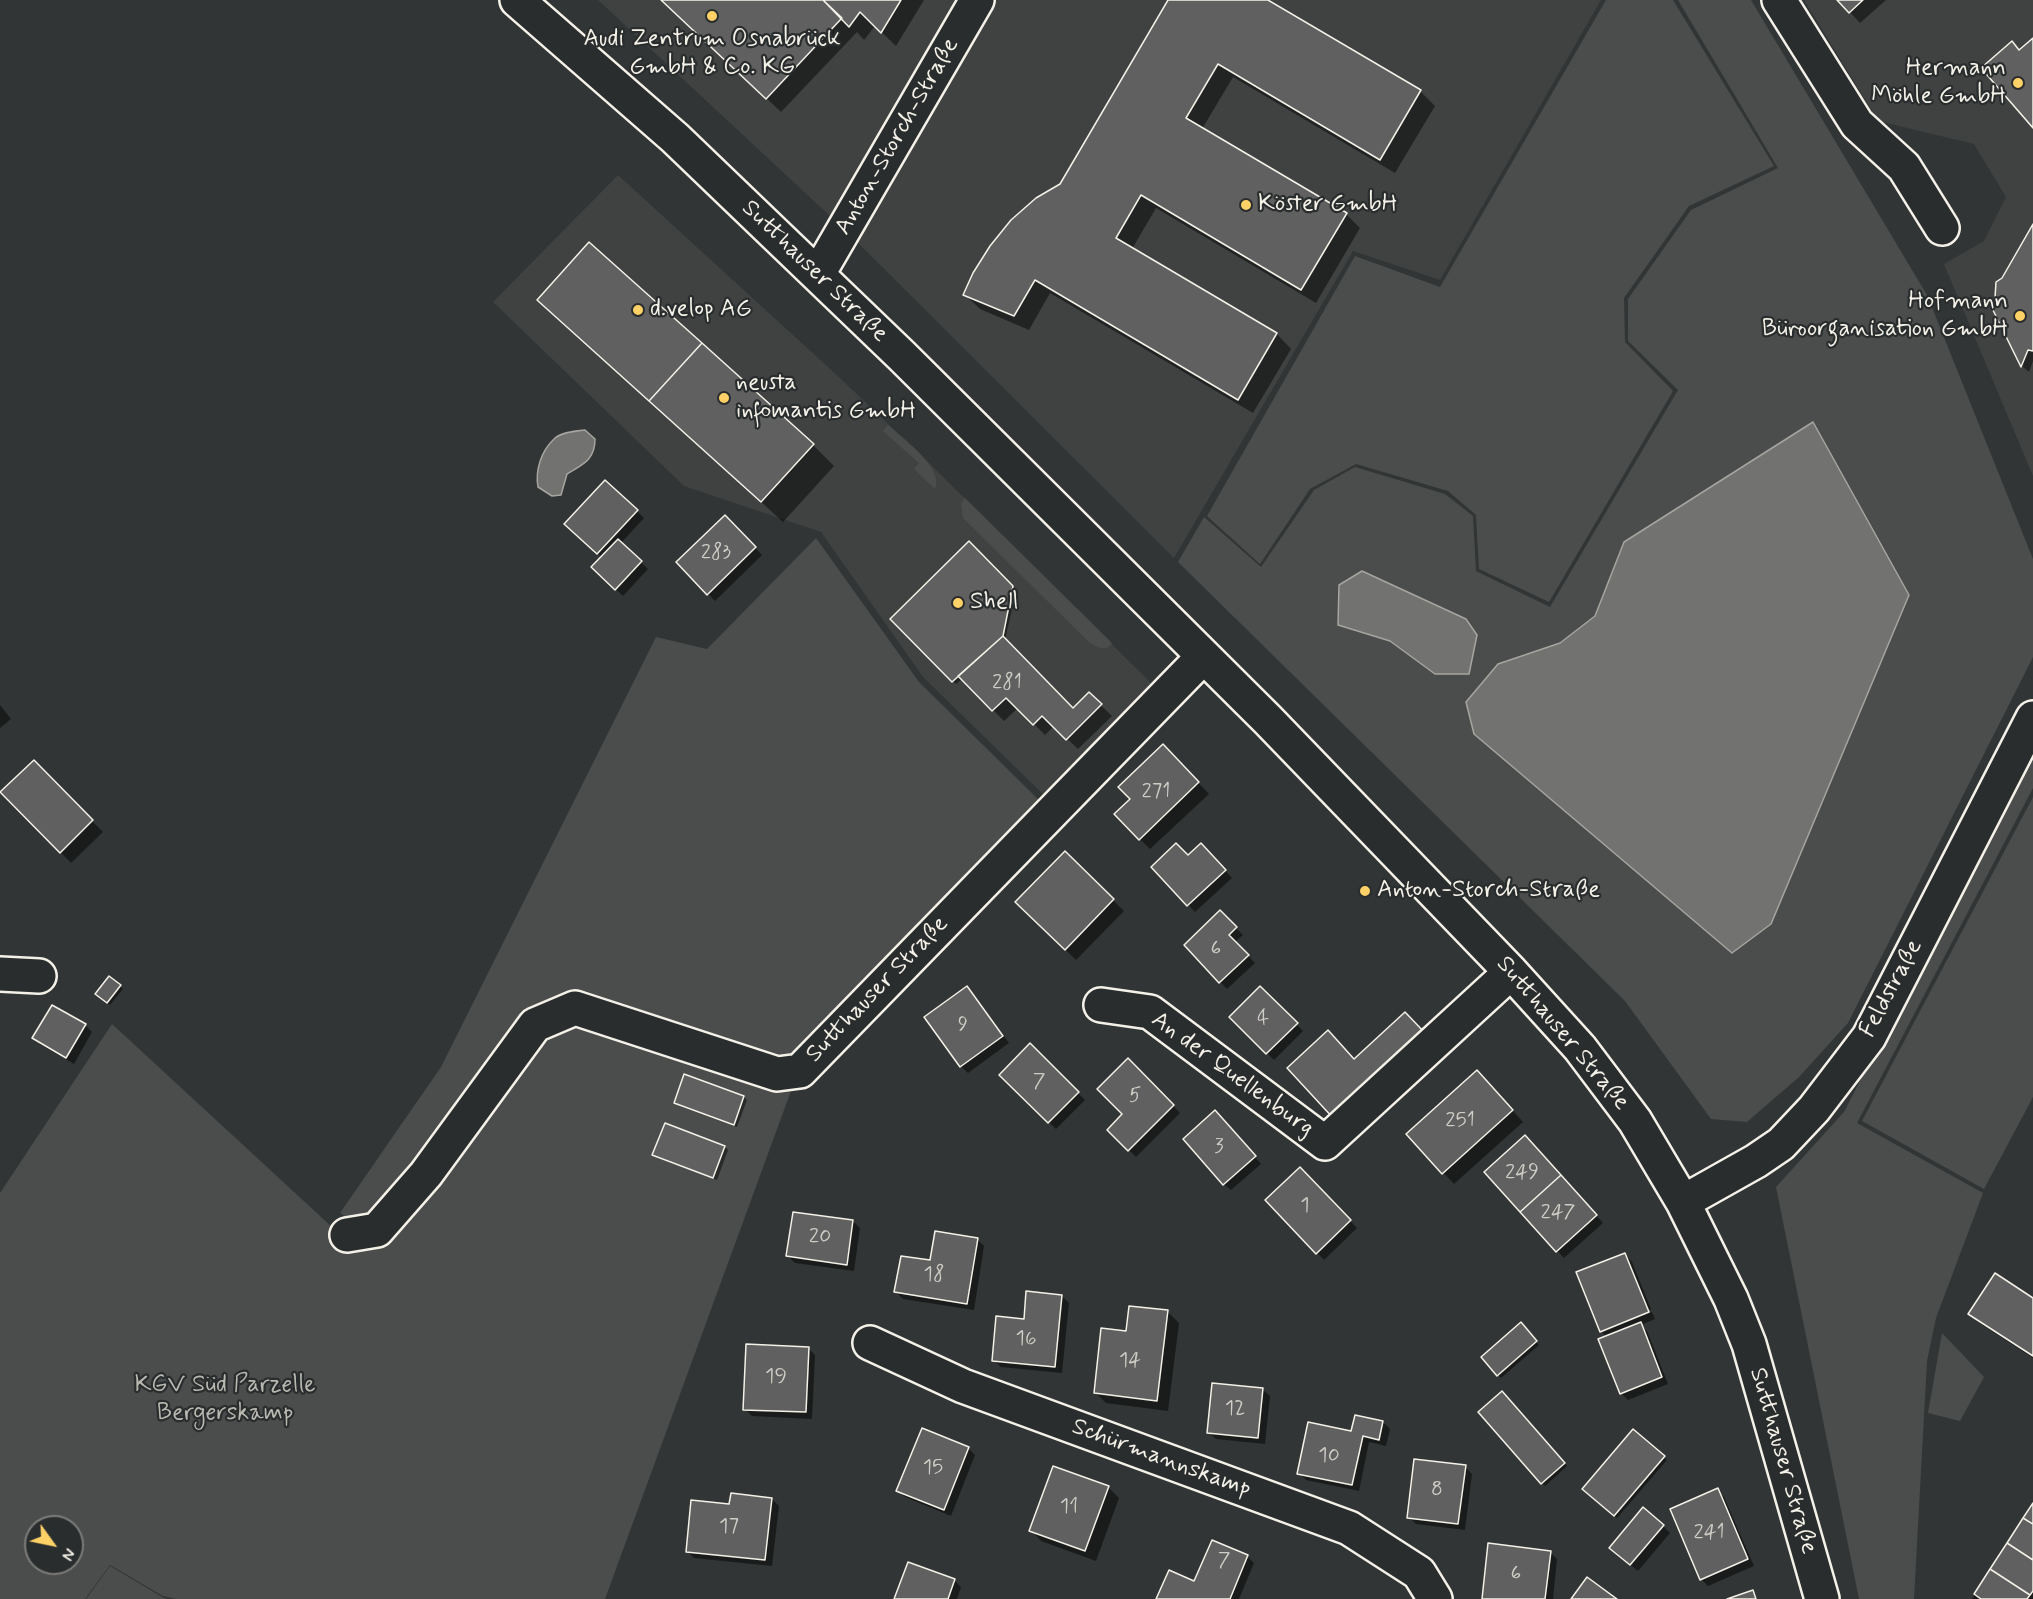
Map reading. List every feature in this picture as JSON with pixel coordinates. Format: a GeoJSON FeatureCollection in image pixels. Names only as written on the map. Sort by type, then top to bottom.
{"type":"FeatureCollection","features":[{"type":"Feature","properties":{"kind":"street","name":"Sutthauser Straße"},"geometry":{"type":"LineString","coordinates":[[517,0],[675,138],[818,274],[1268,720],[1511,972],[1580,1048],[1635,1121],[1683,1202],[1731,1299],[1749,1344],[1822,1599]]}},
{"type":"Feature","properties":{"kind":"street","name":"Anton-Storch-Straße"},"geometry":{"type":"LineString","coordinates":[[818,274],[977,0]]}},
{"type":"Feature","properties":{"kind":"street"},"geometry":{"type":"LineString","coordinates":[[1779,0],[1857,124],[1904,167],[1942,228]]}},
{"type":"Feature","properties":{"kind":"street","name":"Sutthauser Straße"},"geometry":{"type":"LineString","coordinates":[[347,1235],[377,1230],[426,1174],[535,1025],[575,1008],[777,1074],[800,1071],[1203,657]]}},
{"type":"Feature","properties":{"kind":"street","name":"Feldstraße"},"geometry":{"type":"LineString","coordinates":[[1683,1202],[1756,1161],[1781,1144],[1814,1109],[1869,1037],[2033,718]]}},
{"type":"Feature","properties":{"kind":"street","name":"An der Quellenburg"},"geometry":{"type":"LineString","coordinates":[[1101,1005],[1150,1012],[1325,1143],[1511,972]]}},
{"type":"Feature","properties":{"kind":"street"},"geometry":{"type":"LineString","coordinates":[[0,974],[39,976]]}},
{"type":"Feature","properties":{"kind":"street","name":"Schürmannskamp"},"geometry":{"type":"LineString","coordinates":[[870,1343],[963,1386],[1349,1528],[1419,1573],[1435,1599]]}},
{"type":"Feature","properties":{"kind":"shaded area"},"geometry":{"type":"Polygon","coordinates":[[[598,0],[1601,0],[1440,280],[1353,251],[1174,558],[844,229],[598,0]]]}},
{"type":"Feature","properties":{"kind":"shaded area"},"geometry":{"type":"Polygon","coordinates":[[[1804,0],[2033,0],[2033,476],[1944,264],[1984,241],[2006,197],[1974,144],[1878,121],[1804,0]]]}},
{"type":"Feature","properties":{"kind":"shaded area"},"geometry":{"type":"Polygon","coordinates":[[[618,175],[840,378],[1157,689],[1052,803],[923,677],[821,532],[684,486],[493,302],[618,175]]]}},
{"type":"Feature","properties":{"kind":"shaded area"},"geometry":{"type":"Polygon","coordinates":[[[1813,422],[1909,595],[1771,924],[1732,953],[1474,734],[1466,702],[1498,664],[1560,643],[1595,616],[1624,542],[1813,422]]]}},
{"type":"Feature","properties":{"kind":"shaded area"},"geometry":{"type":"Polygon","coordinates":[[[585,430],[595,439],[593,452],[587,461],[567,474],[561,495],[552,496],[538,487],[537,474],[540,462],[549,444],[561,435],[585,430]]]}},
{"type":"Feature","properties":{"kind":"shaded area"},"geometry":{"type":"Polygon","coordinates":[[[1362,571],[1466,619],[1477,635],[1469,674],[1435,674],[1390,641],[1338,625],[1339,585],[1362,571]]]}},
{"type":"Feature","properties":{"kind":"green space"},"geometry":{"type":"Polygon","coordinates":[[[1606,0],[1673,0],[1774,166],[1689,206],[1624,298],[1625,342],[1673,391],[1549,602],[1479,569],[1476,515],[1448,491],[1356,464],[1310,489],[1260,564],[1207,516],[1355,256],[1440,287],[1606,0]]]}},
{"type":"Feature","properties":{"kind":"green space"},"geometry":{"type":"Polygon","coordinates":[[[1678,0],[1751,0],[1927,295],[2033,559],[2033,657],[1848,1023],[1799,1077],[1747,1122],[1711,1119],[1625,1001],[1178,562],[1204,517],[1261,567],[1314,490],[1355,467],[1445,494],[1473,516],[1476,571],[1550,607],[1678,390],[1628,341],[1628,299],[1691,210],[1778,168],[1678,0]],[[1813,422],[1624,542],[1595,616],[1560,643],[1498,664],[1474,734],[1813,422]],[[1390,641],[1435,673],[1469,674],[1390,641]]]}},
{"type":"Feature","properties":{"kind":"green space"},"geometry":{"type":"Polygon","coordinates":[[[888,425],[912,445],[928,463],[934,472],[935,489],[914,469],[919,463],[883,431],[888,425]]]}},
{"type":"Feature","properties":{"kind":"green space"},"geometry":{"type":"Polygon","coordinates":[[[965,498],[1112,644],[1103,648],[1089,642],[963,518],[961,504],[965,498]]]}},
{"type":"Feature","properties":{"kind":"green space","name":"KGV Süd Parzelle Bergerskamp"},"geometry":{"type":"Polygon","coordinates":[[[816,538],[919,682],[1042,803],[788,1061],[585,991],[576,1011],[795,1080],[605,1599],[176,1599],[163,1596],[110,1565],[85,1599],[0,1599],[0,1193],[112,1024],[358,1251],[374,1235],[340,1213],[441,1067],[656,637],[707,649],[816,538]]]}},
{"type":"Feature","properties":{"kind":"green space"},"geometry":{"type":"Polygon","coordinates":[[[2033,743],[2033,788],[1857,1123],[1983,1193],[1936,1318],[1927,1361],[1914,1599],[1859,1599],[1776,1187],[1844,1112],[2033,743]]]}},
{"type":"Feature","properties":{"kind":"green space"},"geometry":{"type":"Polygon","coordinates":[[[2033,797],[2033,1097],[1984,1189],[1862,1121],[2033,797]]]}},
{"type":"Feature","properties":{"kind":"green space"},"geometry":{"type":"Polygon","coordinates":[[[1942,1333],[1984,1377],[1960,1421],[1928,1413],[1942,1333]]]}},
{"type":"Feature","properties":{"kind":"green space"},"geometry":{"type":"Polygon","coordinates":[[[110,1566],[164,1598],[169,1599],[86,1599],[110,1566]]]}},
{"type":"Feature","properties":{"kind":"building"},"geometry":{"type":"Polygon","coordinates":[[[661,0],[823,0],[842,18],[766,99],[661,0]]]}},
{"type":"Feature","properties":{"kind":"building"},"geometry":{"type":"Polygon","coordinates":[[[823,0],[901,0],[881,33],[860,12],[849,27],[823,0]]]}},
{"type":"Feature","properties":{"kind":"building","name":"Köster GmbH"},"geometry":{"type":"Polygon","coordinates":[[[1168,0],[1268,0],[1421,90],[1380,160],[1218,64],[1186,118],[1347,213],[1301,290],[1141,195],[1116,238],[1277,333],[1238,400],[1035,280],[1014,316],[963,295],[973,273],[990,246],[1011,220],[1036,198],[1060,184],[1168,0]]]}},
{"type":"Feature","properties":{"kind":"building"},"geometry":{"type":"Polygon","coordinates":[[[1837,0],[1863,0],[1849,13],[1837,0]]]}},
{"type":"Feature","properties":{"kind":"building"},"geometry":{"type":"Polygon","coordinates":[[[2033,38],[2033,128],[1981,68],[2012,41],[2019,50],[2033,38]]]}},
{"type":"Feature","properties":{"kind":"building"},"geometry":{"type":"Polygon","coordinates":[[[2033,224],[2033,351],[2028,350],[2021,367],[1989,302],[1995,298],[1996,282],[2002,278],[2033,224]]]}},
{"type":"Feature","properties":{"kind":"building"},"geometry":{"type":"Polygon","coordinates":[[[589,242],[702,343],[649,401],[537,300],[589,242]]]}},
{"type":"Feature","properties":{"kind":"building"},"geometry":{"type":"Polygon","coordinates":[[[702,343],[814,444],[761,502],[649,401],[702,343]]]}},
{"type":"Feature","properties":{"kind":"building"},"geometry":{"type":"Polygon","coordinates":[[[605,480],[638,510],[597,554],[564,524],[605,480]]]}},
{"type":"Feature","properties":{"kind":"building"},"geometry":{"type":"Polygon","coordinates":[[[725,515],[756,547],[707,595],[676,562],[725,515]]]}},
{"type":"Feature","properties":{"kind":"building"},"geometry":{"type":"Polygon","coordinates":[[[618,539],[642,561],[615,590],[591,567],[618,539]]]}},
{"type":"Feature","properties":{"kind":"building","name":"Shell"},"geometry":{"type":"Polygon","coordinates":[[[969,541],[1013,586],[1003,636],[952,682],[890,619],[969,541]]]}},
{"type":"Feature","properties":{"kind":"building","name":"Shell"},"geometry":{"type":"Polygon","coordinates":[[[1003,636],[1073,708],[1089,692],[1102,704],[1066,740],[1042,716],[1033,725],[1006,698],[992,711],[958,676],[1003,636]]]}},
{"type":"Feature","properties":{"kind":"building"},"geometry":{"type":"Polygon","coordinates":[[[1163,744],[1199,782],[1139,840],[1114,814],[1130,799],[1118,787],[1163,744]]]}},
{"type":"Feature","properties":{"kind":"building"},"geometry":{"type":"Polygon","coordinates":[[[34,760],[93,820],[60,853],[0,792],[34,760]]]}},
{"type":"Feature","properties":{"kind":"building"},"geometry":{"type":"Polygon","coordinates":[[[1176,843],[1188,855],[1201,843],[1226,870],[1187,906],[1151,867],[1176,843]]]}},
{"type":"Feature","properties":{"kind":"building"},"geometry":{"type":"Polygon","coordinates":[[[1065,851],[1114,899],[1065,950],[1015,902],[1065,851]]]}},
{"type":"Feature","properties":{"kind":"building"},"geometry":{"type":"Polygon","coordinates":[[[1220,910],[1237,927],[1229,935],[1249,955],[1219,983],[1184,945],[1220,910]]]}},
{"type":"Feature","properties":{"kind":"building"},"geometry":{"type":"Polygon","coordinates":[[[109,976],[121,985],[107,1003],[95,994],[109,976]]]}},
{"type":"Feature","properties":{"kind":"building"},"geometry":{"type":"Polygon","coordinates":[[[967,986],[1003,1036],[960,1067],[924,1017],[967,986]]]}},
{"type":"Feature","properties":{"kind":"building"},"geometry":{"type":"Polygon","coordinates":[[[1260,986],[1298,1023],[1266,1054],[1229,1017],[1260,986]]]}},
{"type":"Feature","properties":{"kind":"building"},"geometry":{"type":"Polygon","coordinates":[[[52,1005],[86,1024],[66,1058],[32,1038],[52,1005]]]}},
{"type":"Feature","properties":{"kind":"building"},"geometry":{"type":"Polygon","coordinates":[[[1405,1012],[1426,1034],[1334,1119],[1287,1068],[1328,1030],[1354,1059],[1405,1012]]]}},
{"type":"Feature","properties":{"kind":"building"},"geometry":{"type":"Polygon","coordinates":[[[1030,1043],[1079,1092],[1048,1123],[999,1075],[1030,1043]]]}},
{"type":"Feature","properties":{"kind":"building"},"geometry":{"type":"Polygon","coordinates":[[[1128,1058],[1174,1105],[1128,1151],[1107,1130],[1122,1114],[1097,1089],[1128,1058]]]}},
{"type":"Feature","properties":{"kind":"building"},"geometry":{"type":"Polygon","coordinates":[[[1477,1070],[1513,1110],[1442,1174],[1406,1134],[1477,1070]]]}},
{"type":"Feature","properties":{"kind":"building"},"geometry":{"type":"Polygon","coordinates":[[[684,1074],[744,1096],[734,1125],[674,1103],[684,1074]]]}},
{"type":"Feature","properties":{"kind":"building"},"geometry":{"type":"Polygon","coordinates":[[[1215,1110],[1256,1156],[1223,1185],[1183,1139],[1215,1110]]]}},
{"type":"Feature","properties":{"kind":"building"},"geometry":{"type":"Polygon","coordinates":[[[665,1123],[725,1146],[713,1178],[652,1155],[665,1123]]]}},
{"type":"Feature","properties":{"kind":"building"},"geometry":{"type":"Polygon","coordinates":[[[1525,1135],[1561,1175],[1520,1212],[1484,1172],[1525,1135]]]}},
{"type":"Feature","properties":{"kind":"building"},"geometry":{"type":"Polygon","coordinates":[[[1300,1167],[1351,1220],[1316,1254],[1265,1200],[1300,1167]]]}},
{"type":"Feature","properties":{"kind":"building"},"geometry":{"type":"Polygon","coordinates":[[[1561,1175],[1597,1215],[1556,1252],[1520,1212],[1561,1175]]]}},
{"type":"Feature","properties":{"kind":"building"},"geometry":{"type":"Polygon","coordinates":[[[793,1212],[853,1220],[847,1265],[786,1256],[793,1212]]]}},
{"type":"Feature","properties":{"kind":"building"},"geometry":{"type":"Polygon","coordinates":[[[935,1231],[978,1238],[967,1304],[894,1292],[901,1256],[930,1260],[935,1231]]]}},
{"type":"Feature","properties":{"kind":"building"},"geometry":{"type":"Polygon","coordinates":[[[1625,1253],[1649,1312],[1600,1332],[1576,1272],[1625,1253]]]}},
{"type":"Feature","properties":{"kind":"building"},"geometry":{"type":"Polygon","coordinates":[[[1995,1273],[2033,1298],[2033,1356],[1968,1314],[1995,1273]]]}},
{"type":"Feature","properties":{"kind":"building"},"geometry":{"type":"Polygon","coordinates":[[[1026,1291],[1062,1295],[1055,1367],[992,1361],[996,1316],[1024,1319],[1026,1291]]]}},
{"type":"Feature","properties":{"kind":"building"},"geometry":{"type":"Polygon","coordinates":[[[1129,1306],[1168,1310],[1157,1401],[1094,1393],[1101,1328],[1126,1331],[1129,1306]]]}},
{"type":"Feature","properties":{"kind":"building"},"geometry":{"type":"Polygon","coordinates":[[[1521,1322],[1537,1341],[1497,1376],[1481,1357],[1521,1322]]]}},
{"type":"Feature","properties":{"kind":"building"},"geometry":{"type":"Polygon","coordinates":[[[1641,1322],[1662,1377],[1620,1394],[1598,1339],[1641,1322]]]}},
{"type":"Feature","properties":{"kind":"building"},"geometry":{"type":"Polygon","coordinates":[[[746,1344],[809,1347],[806,1412],[743,1410],[746,1344]]]}},
{"type":"Feature","properties":{"kind":"building"},"geometry":{"type":"Polygon","coordinates":[[[1212,1383],[1263,1388],[1258,1438],[1207,1433],[1212,1383]]]}},
{"type":"Feature","properties":{"kind":"building"},"geometry":{"type":"Polygon","coordinates":[[[1502,1391],[1565,1463],[1541,1484],[1478,1412],[1502,1391]]]}},
{"type":"Feature","properties":{"kind":"building"},"geometry":{"type":"Polygon","coordinates":[[[1355,1415],[1383,1421],[1379,1440],[1363,1436],[1352,1485],[1297,1474],[1308,1422],[1351,1431],[1355,1415]]]}},
{"type":"Feature","properties":{"kind":"building"},"geometry":{"type":"Polygon","coordinates":[[[922,1428],[969,1447],[944,1510],[896,1491],[922,1428]]]}},
{"type":"Feature","properties":{"kind":"building"},"geometry":{"type":"Polygon","coordinates":[[[1633,1429],[1665,1456],[1614,1516],[1582,1489],[1633,1429]]]}},
{"type":"Feature","properties":{"kind":"building"},"geometry":{"type":"Polygon","coordinates":[[[1414,1459],[1466,1465],[1458,1524],[1407,1518],[1414,1459]]]}},
{"type":"Feature","properties":{"kind":"building"},"geometry":{"type":"Polygon","coordinates":[[[1053,1466],[1109,1486],[1085,1551],[1029,1531],[1053,1466]]]}},
{"type":"Feature","properties":{"kind":"building"},"geometry":{"type":"Polygon","coordinates":[[[1718,1488],[1748,1559],[1700,1580],[1670,1509],[1718,1488]]]}},
{"type":"Feature","properties":{"kind":"building"},"geometry":{"type":"Polygon","coordinates":[[[731,1493],[772,1498],[765,1560],[686,1552],[691,1500],[729,1504],[731,1493]]]}},
{"type":"Feature","properties":{"kind":"building"},"geometry":{"type":"Polygon","coordinates":[[[2033,1503],[2033,1524],[2023,1518],[2033,1503]]]}},
{"type":"Feature","properties":{"kind":"building"},"geometry":{"type":"Polygon","coordinates":[[[1643,1507],[1664,1525],[1630,1565],[1609,1548],[1643,1507]]]}},
{"type":"Feature","properties":{"kind":"building"},"geometry":{"type":"Polygon","coordinates":[[[2023,1518],[2033,1524],[2033,1560],[2007,1543],[2023,1518]]]}},
{"type":"Feature","properties":{"kind":"building"},"geometry":{"type":"Polygon","coordinates":[[[1212,1540],[1248,1555],[1230,1599],[1156,1599],[1169,1570],[1194,1581],[1212,1540]]]}},
{"type":"Feature","properties":{"kind":"building"},"geometry":{"type":"Polygon","coordinates":[[[1488,1543],[1551,1551],[1545,1599],[1482,1599],[1488,1543]]]}},
{"type":"Feature","properties":{"kind":"building"},"geometry":{"type":"Polygon","coordinates":[[[2007,1543],[2033,1560],[2033,1591],[2030,1595],[1990,1569],[2007,1543]]]}},
{"type":"Feature","properties":{"kind":"building"},"geometry":{"type":"Polygon","coordinates":[[[908,1562],[955,1579],[948,1599],[894,1599],[908,1562]]]}},
{"type":"Feature","properties":{"kind":"building"},"geometry":{"type":"Polygon","coordinates":[[[1990,1569],[2030,1595],[2027,1599],[1981,1599],[1974,1594],[1990,1569]]]}},
{"type":"Feature","properties":{"kind":"building"},"geometry":{"type":"Polygon","coordinates":[[[1587,1577],[1617,1599],[1571,1599],[1587,1577]]]}},
{"type":"Feature","properties":{"kind":"building"},"geometry":{"type":"Polygon","coordinates":[[[1753,1590],[1756,1599],[1727,1599],[1753,1590]]]}},
{"type":"Feature","properties":{"kind":"place","name":"Audi Zentrum Osnabrück GmbH & Co. KG"},"geometry":{"type":"Point","coordinates":[712,16]}},
{"type":"Feature","properties":{"kind":"place","name":"Hermann Möhle GmbH"},"geometry":{"type":"Point","coordinates":[2018,83]}},
{"type":"Feature","properties":{"kind":"place","name":"Köster GmbH"},"geometry":{"type":"Point","coordinates":[1246,205]}},
{"type":"Feature","properties":{"kind":"place","name":"d.velop AG"},"geometry":{"type":"Point","coordinates":[638,310]}},
{"type":"Feature","properties":{"kind":"place","name":"Hofmann Büroorganisation GmbH"},"geometry":{"type":"Point","coordinates":[2020,316]}},
{"type":"Feature","properties":{"kind":"place","name":"neusta infomantis GmbH"},"geometry":{"type":"Point","coordinates":[724,398]}},
{"type":"Feature","properties":{"kind":"place","name":"Shell"},"geometry":{"type":"Point","coordinates":[958,603]}},
{"type":"Feature","properties":{"kind":"place","name":"Anton-Storch-Straße"},"geometry":{"type":"Point","coordinates":[1365,891]}}]}
